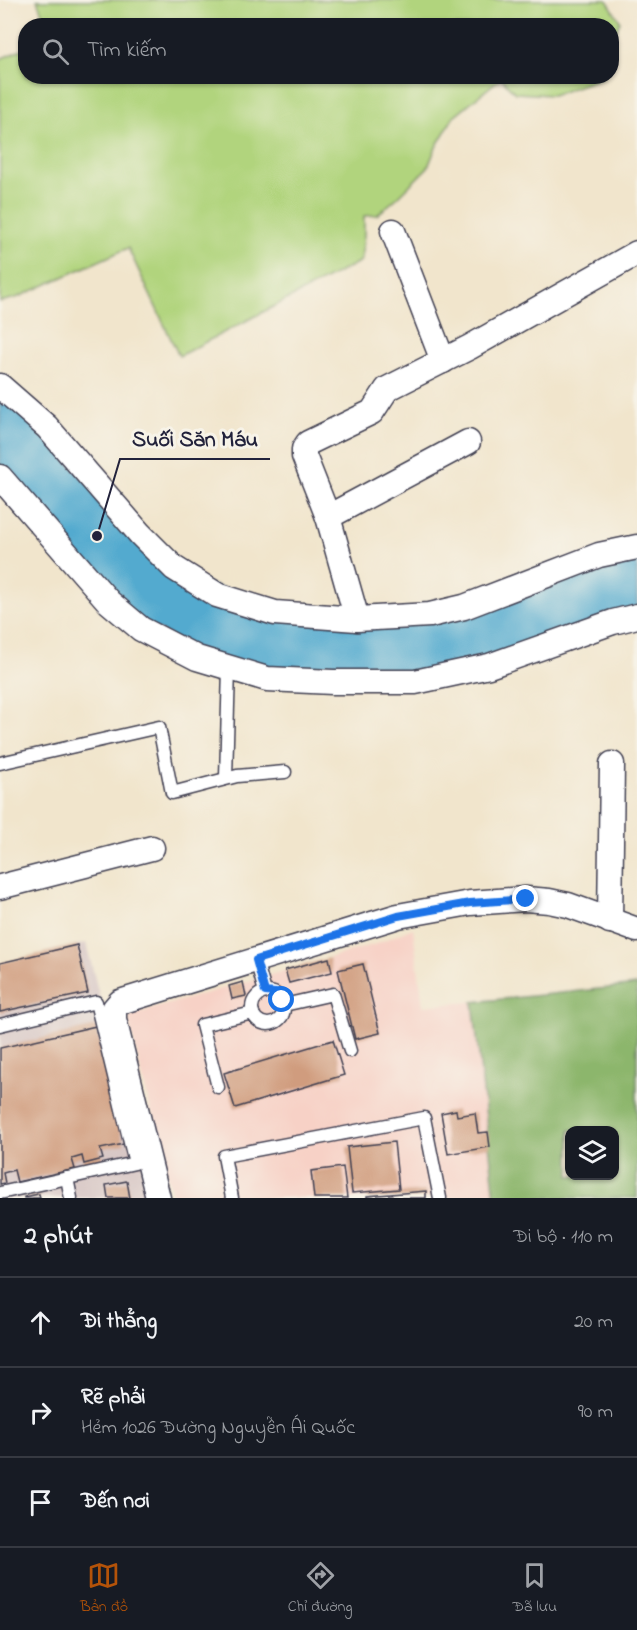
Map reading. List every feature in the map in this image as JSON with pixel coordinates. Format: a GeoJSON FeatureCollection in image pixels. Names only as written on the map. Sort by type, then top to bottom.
{"type":"FeatureCollection","features":[{"type":"Feature","properties":{"kind":"street"},"geometry":{"type":"LineString","coordinates":[[393,231],[443,361]]}},
{"type":"Feature","properties":{"kind":"street"},"geometry":{"type":"LineString","coordinates":[[357,619],[328,517],[304,456],[304,449],[308,442],[372,412],[387,389],[443,361],[637,253]]}},
{"type":"Feature","properties":{"kind":"street"},"geometry":{"type":"LineString","coordinates":[[0,386],[47,427],[140,534],[174,568],[217,596],[275,613],[357,619],[430,615],[464,607],[599,555],[637,547]]}},
{"type":"Feature","properties":{"kind":"street"},"geometry":{"type":"LineString","coordinates":[[328,517],[468,442]]}},
{"type":"Feature","properties":{"kind":"street"},"geometry":{"type":"LineString","coordinates":[[0,477],[109,602],[141,629],[197,658],[267,679],[415,682],[489,666],[613,622],[637,616]]}},
{"type":"Feature","properties":{"kind":"street"},"geometry":{"type":"LineString","coordinates":[[609,921],[612,764]]}},
{"type":"Feature","properties":{"kind":"street"},"geometry":{"type":"LineString","coordinates":[[0,886],[152,848]]}},
{"type":"Feature","properties":{"kind":"street"},"geometry":{"type":"LineString","coordinates":[[158,1198],[114,1019],[114,1009],[120,1002],[398,916],[470,903],[526,899],[549,901],[568,905],[637,930]]}},
{"type":"Feature","properties":{"kind":"lane"},"geometry":{"type":"LineString","coordinates":[[226,778],[228,668]]}},
{"type":"Feature","properties":{"kind":"lane"},"geometry":{"type":"LineString","coordinates":[[0,763],[159,727],[172,793],[226,778],[285,772]]}},
{"type":"Feature","properties":{"kind":"lane"},"geometry":{"type":"LineString","coordinates":[[256,960],[265,992]]}},
{"type":"Feature","properties":{"kind":"lane"},"geometry":{"type":"LineString","coordinates":[[265,992],[275,993],[284,1005],[279,1019],[270,1023],[259,1021],[253,1013],[253,1002],[256,997],[265,992]]}},
{"type":"Feature","properties":{"kind":"lane"},"geometry":{"type":"LineString","coordinates":[[284,1005],[333,994],[350,1051]]}},
{"type":"Feature","properties":{"kind":"lane"},"geometry":{"type":"LineString","coordinates":[[0,1025],[96,1002],[135,1163],[0,1193]]}},
{"type":"Feature","properties":{"kind":"lane"},"geometry":{"type":"LineString","coordinates":[[218,1087],[202,1025],[253,1013]]}},
{"type":"Feature","properties":{"kind":"lane"},"geometry":{"type":"LineString","coordinates":[[232,1198],[224,1156],[424,1118],[440,1198]]}},
{"type":"Feature","properties":{"kind":"lane"},"geometry":{"type":"LineString","coordinates":[[67,1178],[71,1198]]}},
{"type":"Feature","properties":{"kind":"shaded area"},"geometry":{"type":"Polygon","coordinates":[[[413,928],[423,1006],[473,1002],[495,1198],[173,1198],[130,1027],[131,1015],[376,944],[413,928]]]}},
{"type":"Feature","properties":{"kind":"shaded area"},"geometry":{"type":"Polygon","coordinates":[[[86,943],[150,1198],[40,1198],[39,1194],[19,1198],[0,1198],[0,964],[86,943]]]}},
{"type":"Feature","properties":{"kind":"green space"},"geometry":{"type":"Polygon","coordinates":[[[37,0],[607,0],[618,18],[44,18],[37,0]]]}},
{"type":"Feature","properties":{"kind":"green space"},"geometry":{"type":"Polygon","coordinates":[[[18,51],[18,84],[494,84],[454,116],[436,147],[428,167],[377,215],[364,216],[361,261],[179,356],[128,248],[16,298],[0,302],[0,59],[18,51]]]}},
{"type":"Feature","properties":{"kind":"green space"},"geometry":{"type":"Polygon","coordinates":[[[507,84],[584,84],[553,95],[515,93],[507,84]]]}},
{"type":"Feature","properties":{"kind":"green space"},"geometry":{"type":"Polygon","coordinates":[[[637,985],[637,1198],[495,1198],[473,1002],[637,985]]]}},
{"type":"Feature","properties":{"kind":"water"},"geometry":{"type":"Polygon","coordinates":[[[0,396],[41,432],[169,573],[356,626],[637,554],[637,608],[488,658],[415,675],[267,671],[200,652],[146,623],[113,597],[0,467],[0,396]]]}},
{"type":"Feature","properties":{"kind":"building"},"geometry":{"type":"Polygon","coordinates":[[[77,945],[88,993],[0,1012],[0,963],[77,945]]]}},
{"type":"Feature","properties":{"kind":"building"},"geometry":{"type":"Polygon","coordinates":[[[329,958],[332,972],[289,983],[285,970],[329,958]]]}},
{"type":"Feature","properties":{"kind":"building"},"geometry":{"type":"Polygon","coordinates":[[[363,964],[380,1033],[355,1039],[338,970],[363,964]]]}},
{"type":"Feature","properties":{"kind":"building"},"geometry":{"type":"Polygon","coordinates":[[[243,982],[246,996],[232,999],[229,986],[243,982]]]}},
{"type":"Feature","properties":{"kind":"building"},"geometry":{"type":"Polygon","coordinates":[[[96,1026],[124,1144],[100,1149],[103,1159],[84,1164],[82,1156],[72,1159],[75,1169],[17,1182],[14,1170],[3,1173],[5,1183],[0,1184],[0,1048],[96,1026]]]}},
{"type":"Feature","properties":{"kind":"building"},"geometry":{"type":"Polygon","coordinates":[[[333,1040],[344,1075],[235,1108],[224,1073],[333,1040]]]}},
{"type":"Feature","properties":{"kind":"building"},"geometry":{"type":"Polygon","coordinates":[[[456,1110],[457,1116],[475,1113],[478,1133],[488,1132],[490,1147],[448,1154],[441,1113],[456,1110]]]}},
{"type":"Feature","properties":{"kind":"building"},"geometry":{"type":"Polygon","coordinates":[[[394,1142],[399,1189],[352,1193],[347,1147],[394,1142]]]}},
{"type":"Feature","properties":{"kind":"building"},"geometry":{"type":"Polygon","coordinates":[[[343,1167],[347,1198],[314,1198],[311,1171],[343,1167]]]}},
{"type":"Feature","properties":{"kind":"building"},"geometry":{"type":"Polygon","coordinates":[[[127,1181],[130,1198],[108,1198],[106,1185],[127,1181]]]}},
{"type":"Feature","properties":{"kind":"building"},"geometry":{"type":"Polygon","coordinates":[[[426,1191],[426,1198],[367,1198],[367,1196],[426,1191]]]}},
{"type":"Feature","properties":{"kind":"building"},"geometry":{"type":"Polygon","coordinates":[[[39,1194],[40,1198],[24,1198],[24,1197],[39,1194]]]}},
{"type":"Feature","properties":{"kind":"place","name":"Suối Săn Máu"},"geometry":{"type":"Point","coordinates":[97,536]}},
{"type":"Feature","properties":{"kind":"route"},"geometry":{"type":"LineString","coordinates":[[282,1000],[275,993],[265,992],[256,960],[398,916],[470,903],[526,899]]}}]}
